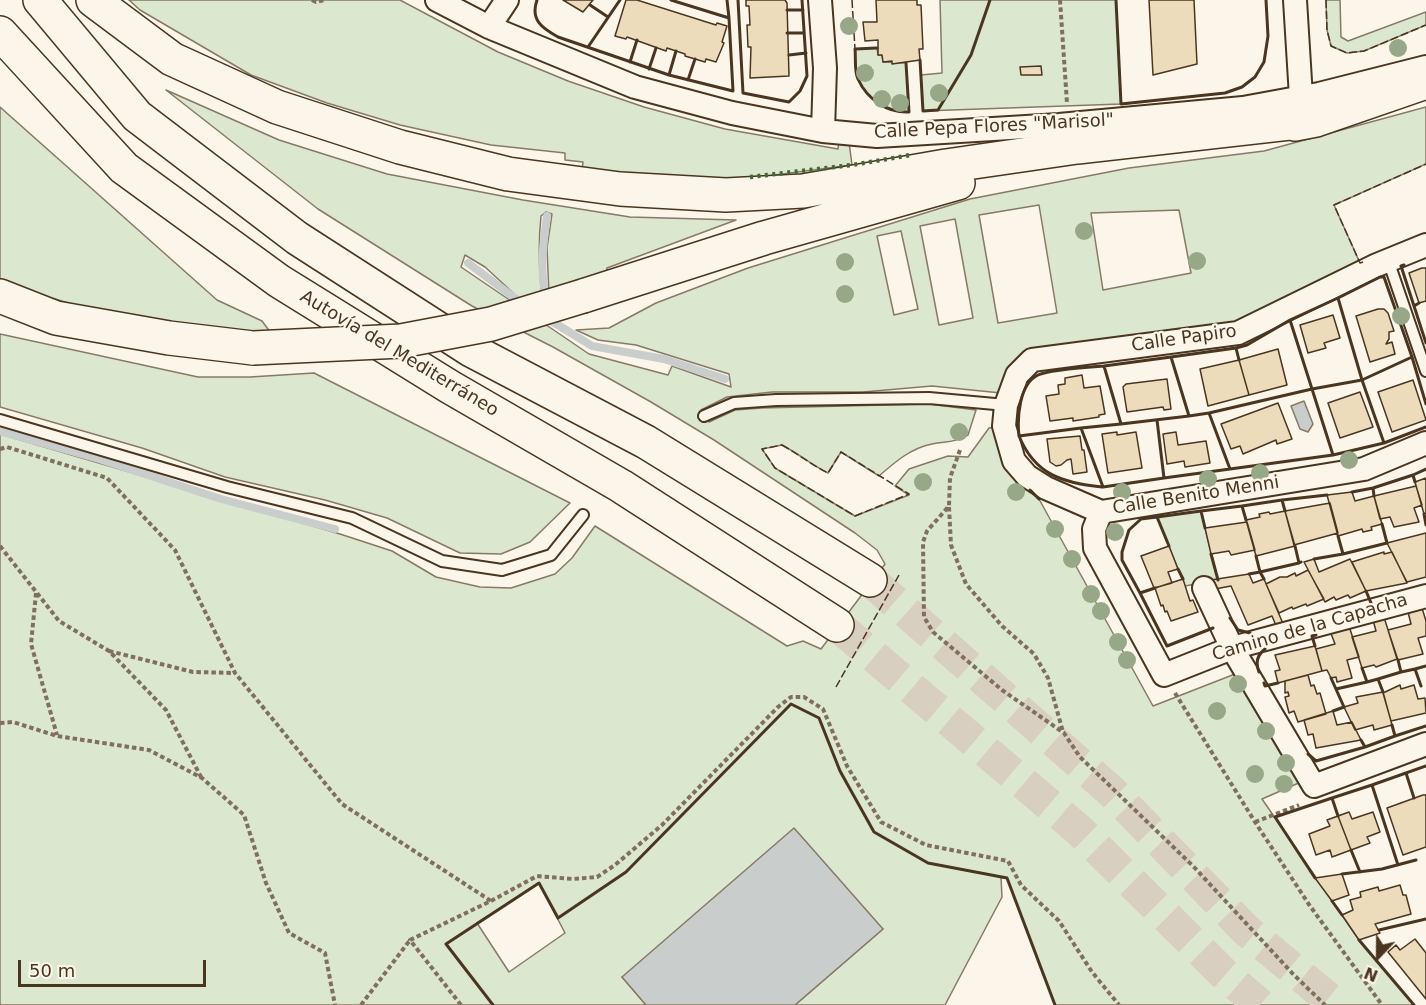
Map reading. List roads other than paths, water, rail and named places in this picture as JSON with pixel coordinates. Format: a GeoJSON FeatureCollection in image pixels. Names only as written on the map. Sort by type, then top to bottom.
{"type":"FeatureCollection","features":[{"type":"Feature","properties":{"kind":"highway"},"geometry":{"type":"LineString","coordinates":[[40,0],[137,116],[297,238],[471,350],[646,442],[870,580]]}},
{"type":"Feature","properties":{"kind":"highway"},"geometry":{"type":"LineString","coordinates":[[93,0],[172,59],[277,107],[400,147],[508,174],[620,189],[726,195],[803,191],[946,165],[1077,147],[1309,108],[1426,82]]}},
{"type":"Feature","properties":{"kind":"highway","name":"Autovía del Mediterráneo"},"geometry":{"type":"LineString","coordinates":[[0,33],[124,168],[279,281],[450,387],[621,486],[837,625]]}},
{"type":"Feature","properties":{"kind":"highway"},"geometry":{"type":"LineString","coordinates":[[0,296],[56,318],[169,338],[253,348],[401,341],[491,324],[765,238],[948,185],[1172,144],[1271,130],[1309,108]]}},
{"type":"Feature","properties":{"kind":"street","name":"Calle Pepa Flores \"Marisol\""},"geometry":{"type":"LineString","coordinates":[[437,0],[489,27],[635,87],[732,113],[823,131],[877,136],[1059,125],[1244,108],[1309,108],[1426,67]]}},
{"type":"Feature","properties":{"kind":"street"},"geometry":{"type":"LineString","coordinates":[[489,27],[507,0]]}},
{"type":"Feature","properties":{"kind":"street"},"geometry":{"type":"LineString","coordinates":[[820,0],[825,68],[823,131]]}},
{"type":"Feature","properties":{"kind":"street"},"geometry":{"type":"LineString","coordinates":[[1295,0],[1309,108]]}},
{"type":"Feature","properties":{"kind":"street","name":"Calle Papiro"},"geometry":{"type":"LineString","coordinates":[[1032,360],[1238,333],[1388,260],[1426,245]]}},
{"type":"Feature","properties":{"kind":"street","name":"Calle Benito Menni"},"geometry":{"type":"LineString","coordinates":[[1032,360],[1017,375],[1006,405],[1004,426],[1014,461],[1027,476],[1046,488],[1101,512],[1364,469],[1426,443]]}},
{"type":"Feature","properties":{"kind":"street","name":"Camino de la Capacha"},"geometry":{"type":"LineString","coordinates":[[1101,512],[1094,529],[1095,548],[1164,675],[1232,648],[1426,596]]}},
{"type":"Feature","properties":{"kind":"street"},"geometry":{"type":"LineString","coordinates":[[1204,588],[1232,648],[1314,786],[1426,744]]}},
{"type":"Feature","properties":{"kind":"lane"},"geometry":{"type":"LineString","coordinates":[[1388,260],[1426,370]]}},
{"type":"Feature","properties":{"kind":"lane"},"geometry":{"type":"LineString","coordinates":[[704,416],[734,403],[776,400],[929,398],[1006,405]]}},
{"type":"Feature","properties":{"kind":"lane"},"geometry":{"type":"LineString","coordinates":[[0,420],[227,487],[352,518],[442,561],[502,570],[551,555],[583,515]]}},
{"type":"Feature","properties":{"kind":"waterway"},"geometry":{"type":"LineString","coordinates":[[547,216],[542,269],[547,300]]}},
{"type":"Feature","properties":{"kind":"waterway"},"geometry":{"type":"LineString","coordinates":[[468,263],[524,305]]}},
{"type":"Feature","properties":{"kind":"waterway"},"geometry":{"type":"LineString","coordinates":[[545,317],[592,346],[664,359],[725,379]]}},
{"type":"Feature","properties":{"kind":"waterway"},"geometry":{"type":"LineString","coordinates":[[0,431],[99,459],[221,499],[335,529]]}},
{"type":"Feature","properties":{"kind":"tunnel"},"geometry":{"type":"LineString","coordinates":[[870,580],[1112,792],[1247,931],[1336,1005]]}},
{"type":"Feature","properties":{"kind":"tunnel"},"geometry":{"type":"LineString","coordinates":[[837,625],[1080,831],[1224,974],[1260,1005]]}}]}
